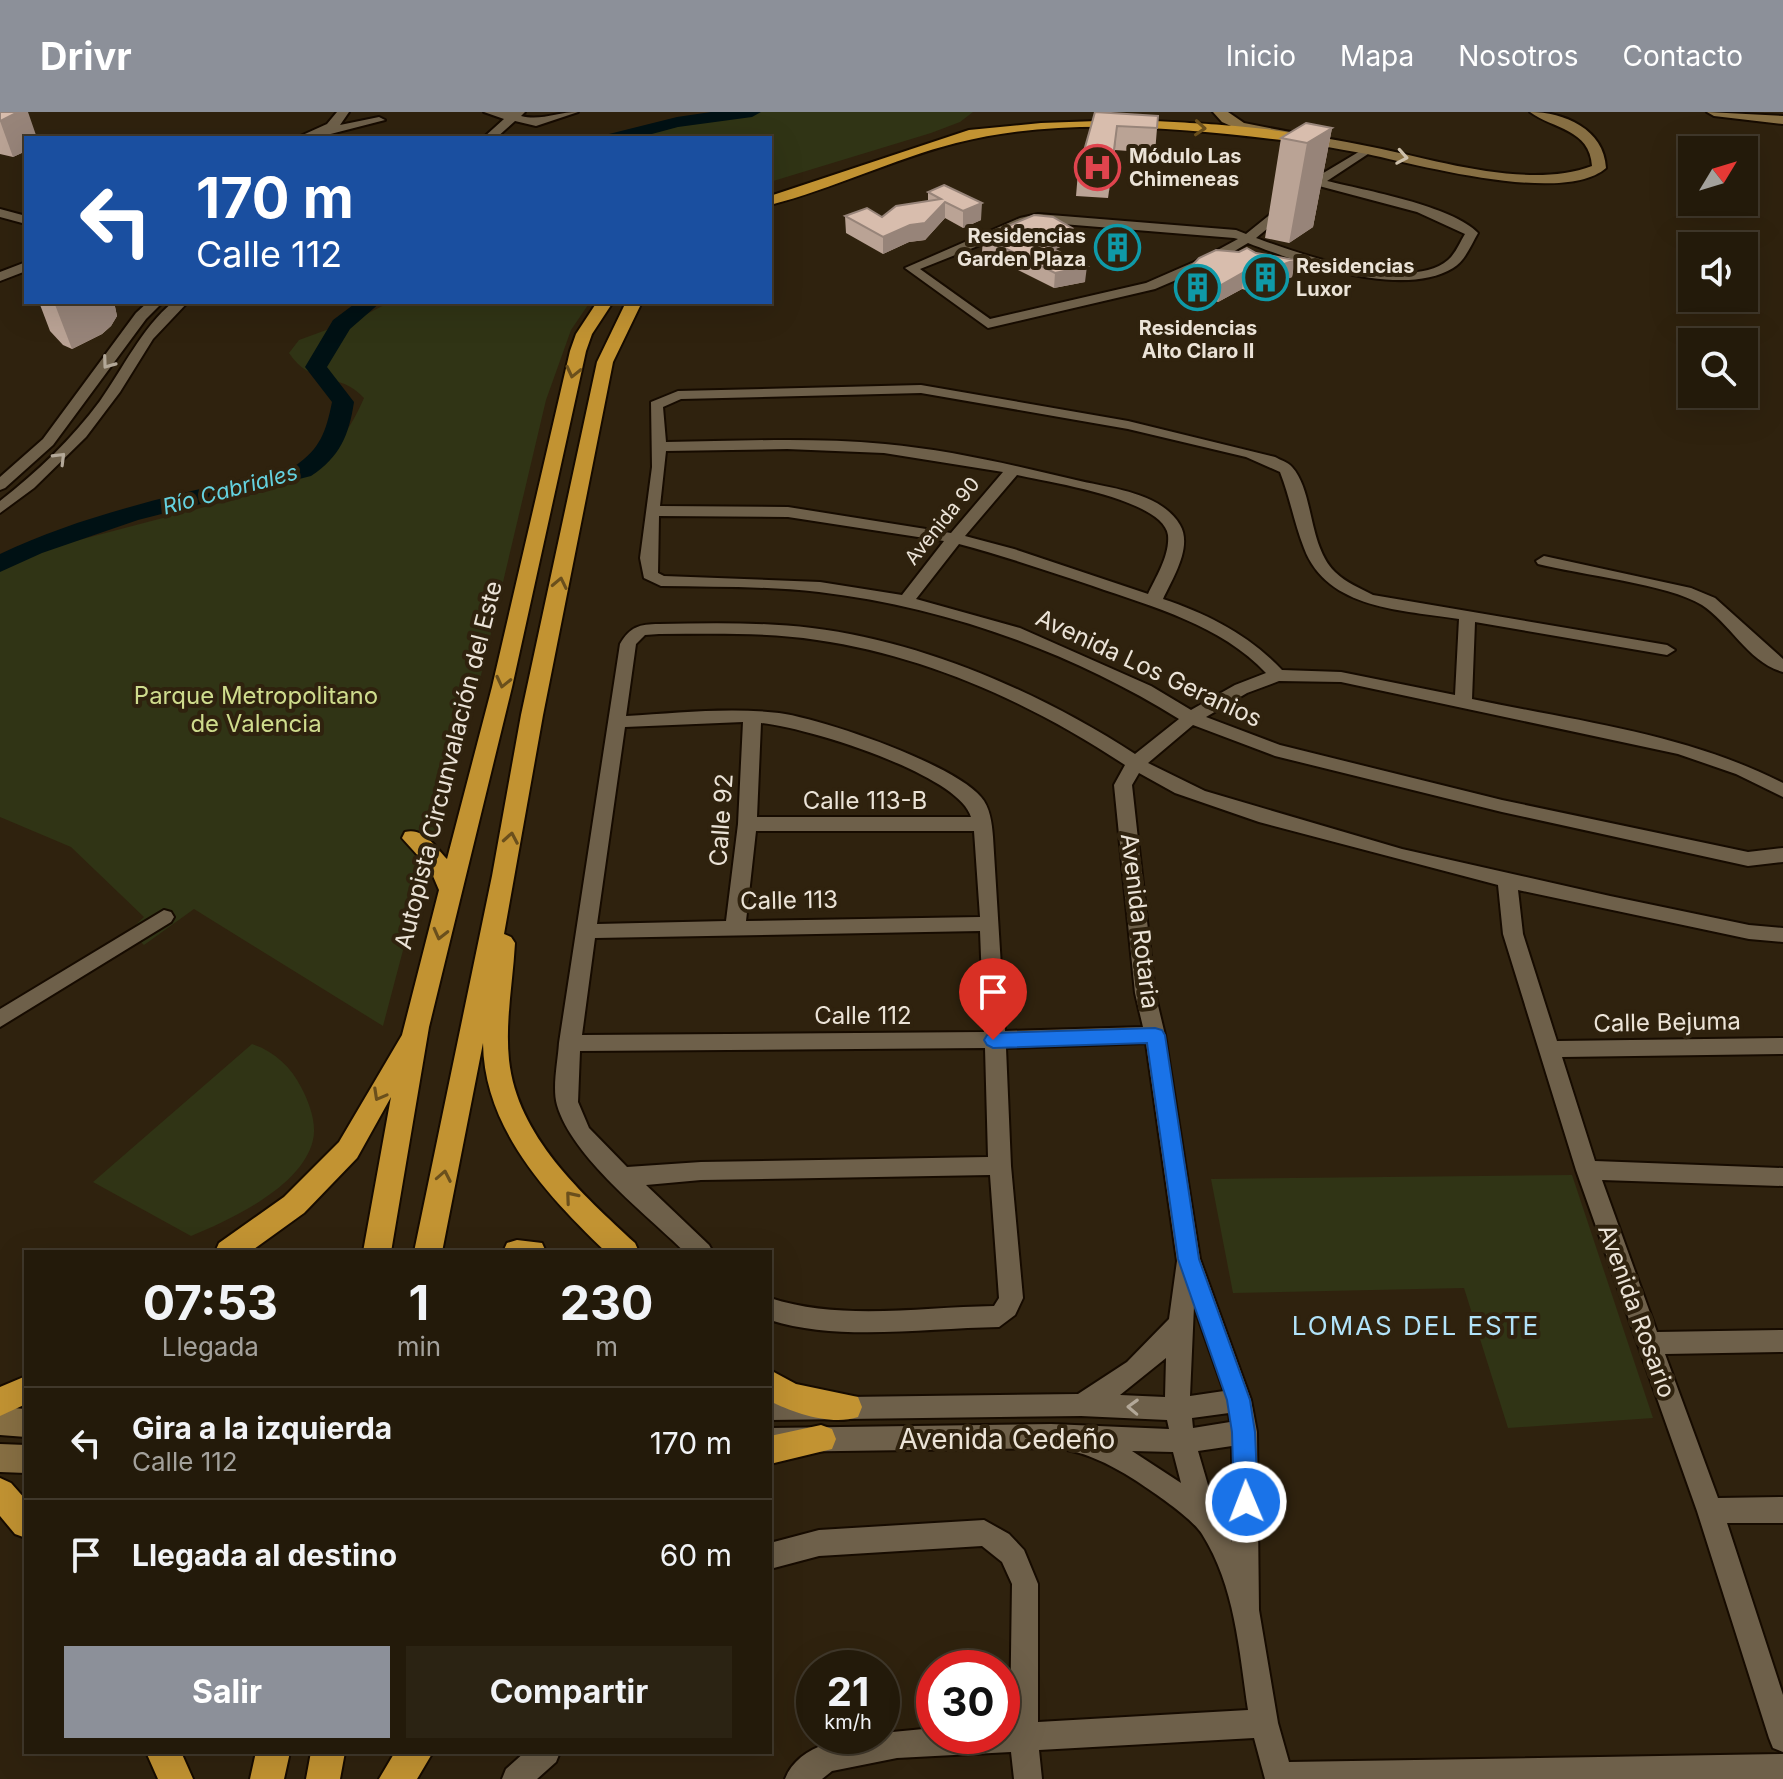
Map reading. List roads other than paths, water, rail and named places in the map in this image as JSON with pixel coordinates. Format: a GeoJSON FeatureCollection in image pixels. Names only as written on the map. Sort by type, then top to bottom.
{"type":"FeatureCollection","features":[{"type":"Feature","properties":{"kind":"highway"},"geometry":{"type":"LineString","coordinates":[[772,191],[963,129],[1031,112]]}},
{"type":"Feature","properties":{"kind":"highway"},"geometry":{"type":"LineString","coordinates":[[1112,112],[1131,119],[1153,120],[1184,112]]}},
{"type":"Feature","properties":{"kind":"highway"},"geometry":{"type":"LineString","coordinates":[[772,200],[992,117]]}},
{"type":"Feature","properties":{"kind":"highway"},"geometry":{"type":"LineString","coordinates":[[963,129],[1069,123],[1194,127],[1298,138]]}},
{"type":"Feature","properties":{"kind":"highway","name":"Autopista Circunvalación del Este"},"geometry":{"type":"LineString","coordinates":[[377,1250],[416,1027],[502,687],[578,351],[584,334],[604,304]]}},
{"type":"Feature","properties":{"kind":"highway"},"geometry":{"type":"LineString","coordinates":[[428,1250],[504,876],[532,715],[605,362],[633,304]]}},
{"type":"Feature","properties":{"kind":"highway"},"geometry":{"type":"LineString","coordinates":[[451,890],[439,865],[413,838],[430,842],[442,840],[468,823]]}},
{"type":"Feature","properties":{"kind":"highway"},"geometry":{"type":"LineString","coordinates":[[504,876],[496,1062],[509,1110],[535,1155],[587,1216],[623,1250]]}},
{"type":"Feature","properties":{"kind":"highway"},"geometry":{"type":"LineString","coordinates":[[232,1250],[294,1205],[348,1150],[416,1027]]}},
{"type":"Feature","properties":{"kind":"highway"},"geometry":{"type":"LineString","coordinates":[[772,1386],[779,1392],[811,1402],[847,1407]]}},
{"type":"Feature","properties":{"kind":"highway"},"geometry":{"type":"LineString","coordinates":[[0,1402],[24,1391]]}},
{"type":"Feature","properties":{"kind":"highway"},"geometry":{"type":"LineString","coordinates":[[772,1450],[821,1439]]}},
{"type":"Feature","properties":{"kind":"highway"},"geometry":{"type":"LineString","coordinates":[[0,1493],[24,1521]]}},
{"type":"Feature","properties":{"kind":"highway"},"geometry":{"type":"LineString","coordinates":[[164,1754],[176,1779]]}},
{"type":"Feature","properties":{"kind":"highway"},"geometry":{"type":"LineString","coordinates":[[267,1779],[273,1754]]}},
{"type":"Feature","properties":{"kind":"highway"},"geometry":{"type":"LineString","coordinates":[[323,1779],[328,1754]]}},
{"type":"Feature","properties":{"kind":"highway"},"geometry":{"type":"LineString","coordinates":[[396,1779],[415,1754]]}},
{"type":"Feature","properties":{"kind":"street"},"geometry":{"type":"LineString","coordinates":[[326,131],[338,123],[343,112]]}},
{"type":"Feature","properties":{"kind":"street"},"geometry":{"type":"LineString","coordinates":[[309,136],[379,120],[356,112]]}},
{"type":"Feature","properties":{"kind":"street"},"geometry":{"type":"LineString","coordinates":[[472,112],[542,123],[572,112]]}},
{"type":"Feature","properties":{"kind":"street"},"geometry":{"type":"LineString","coordinates":[[490,112],[524,120]]}},
{"type":"Feature","properties":{"kind":"street"},"geometry":{"type":"LineString","coordinates":[[1220,112],[1240,126],[1502,175],[1556,179],[1578,177],[1599,168],[1600,160],[1595,147],[1562,116],[1537,112]]}},
{"type":"Feature","properties":{"kind":"street"},"geometry":{"type":"LineString","coordinates":[[1714,112],[1783,120]]}},
{"type":"Feature","properties":{"kind":"street"},"geometry":{"type":"LineString","coordinates":[[1776,112],[1783,113]]}},
{"type":"Feature","properties":{"kind":"street"},"geometry":{"type":"LineString","coordinates":[[493,136],[524,120]]}},
{"type":"Feature","properties":{"kind":"street"},"geometry":{"type":"LineString","coordinates":[[1310,181],[1450,219],[1469,228],[1472,233],[1452,264],[1444,269],[1410,275],[1355,271],[1272,249],[1242,236],[1038,218],[911,268],[985,322],[1150,286],[1242,236],[1310,181],[1336,155],[1330,143]]}},
{"type":"Feature","properties":{"kind":"street"},"geometry":{"type":"LineString","coordinates":[[1310,181],[1367,150]]}},
{"type":"Feature","properties":{"kind":"street"},"geometry":{"type":"LineString","coordinates":[[2,215],[24,210]]}},
{"type":"Feature","properties":{"kind":"street"},"geometry":{"type":"LineString","coordinates":[[2,215],[24,220]]}},
{"type":"Feature","properties":{"kind":"street"},"geometry":{"type":"LineString","coordinates":[[0,277],[24,267]]}},
{"type":"Feature","properties":{"kind":"street"},"geometry":{"type":"LineString","coordinates":[[0,485],[48,442],[141,316],[154,304]]}},
{"type":"Feature","properties":{"kind":"street"},"geometry":{"type":"LineString","coordinates":[[0,508],[34,482],[73,444],[105,404],[156,326],[179,304]]}},
{"type":"Feature","properties":{"kind":"street"},"geometry":{"type":"LineString","coordinates":[[1277,675],[1253,649],[1195,616],[1020,556],[955,538],[788,512],[652,511],[659,467],[656,405],[678,395],[783,390],[944,391],[1193,439],[1270,460],[1286,469],[1299,500],[1312,550],[1327,574],[1343,587],[1369,599],[1667,650]]}},
{"type":"Feature","properties":{"kind":"street"},"geometry":{"type":"LineString","coordinates":[[659,447],[784,446],[910,451],[1013,470],[1129,497],[1152,505],[1169,518],[1176,530],[1178,542],[1154,600]]}},
{"type":"Feature","properties":{"kind":"street","name":"Avenida 90"},"geometry":{"type":"LineString","coordinates":[[906,601],[1013,470]]}},
{"type":"Feature","properties":{"kind":"street","name":"Avenida Los Geranios"},"geometry":{"type":"LineString","coordinates":[[652,511],[648,558],[650,575],[654,579],[820,587],[906,601],[1014,632],[1145,690],[1191,718],[1275,750],[1502,806],[1704,851],[1748,859],[1783,855]]}},
{"type":"Feature","properties":{"kind":"street"},"geometry":{"type":"LineString","coordinates":[[1544,561],[1685,591],[1709,602],[1755,646],[1783,667]]}},
{"type":"Feature","properties":{"kind":"street"},"geometry":{"type":"LineString","coordinates":[[1463,703],[1467,618]]}},
{"type":"Feature","properties":{"kind":"street"},"geometry":{"type":"LineString","coordinates":[[699,1250],[604,1161],[580,1133],[567,1102],[570,1043],[588,931],[603,799],[628,644],[634,634],[641,630],[791,632],[827,636],[929,664],[1011,694],[1077,726],[1135,764],[1195,794],[1370,846],[1507,881],[1749,932],[1783,935]]}},
{"type":"Feature","properties":{"kind":"street"},"geometry":{"type":"LineString","coordinates":[[1135,764],[1191,718],[1241,689],[1277,675],[1341,677],[1711,757],[1783,791]]}},
{"type":"Feature","properties":{"kind":"street"},"geometry":{"type":"LineString","coordinates":[[617,722],[752,716],[785,719],[933,772],[961,786],[975,801],[982,824],[991,924],[1000,1166],[1011,1298],[999,1316],[813,1318],[780,1315],[772,1310]]}},
{"type":"Feature","properties":{"kind":"street","name":"Calle 92"},"geometry":{"type":"LineString","coordinates":[[735,927],[747,824],[752,716]]}},
{"type":"Feature","properties":{"kind":"street","name":"Avenida Rotaria"},"geometry":{"type":"LineString","coordinates":[[1135,764],[1123,785],[1145,993],[1155,1035],[1188,1259],[1239,1400],[1244,1432],[1246,1610],[1264,1723],[1279,1778]]}},
{"type":"Feature","properties":{"kind":"street","name":"Calle 113-B"},"geometry":{"type":"LineString","coordinates":[[747,824],[982,824]]}},
{"type":"Feature","properties":{"kind":"street","name":"Avenida Rosario"},"geometry":{"type":"LineString","coordinates":[[1507,881],[1513,934],[1587,1170],[1606,1228],[1652,1343],[1710,1511],[1783,1738]]}},
{"type":"Feature","properties":{"kind":"street"},"geometry":{"type":"LineString","coordinates":[[0,1019],[164,917]]}},
{"type":"Feature","properties":{"kind":"street","name":"Calle 113"},"geometry":{"type":"LineString","coordinates":[[588,931],[991,924]]}},
{"type":"Feature","properties":{"kind":"street","name":"Calle 112"},"geometry":{"type":"LineString","coordinates":[[570,1043],[993,1040],[1155,1035]]}},
{"type":"Feature","properties":{"kind":"street","name":"Calle Bejuma"},"geometry":{"type":"LineString","coordinates":[[1551,1049],[1783,1046]]}},
{"type":"Feature","properties":{"kind":"street"},"geometry":{"type":"LineString","coordinates":[[623,1177],[701,1171],[1000,1166]]}},
{"type":"Feature","properties":{"kind":"street"},"geometry":{"type":"LineString","coordinates":[[1587,1170],[1783,1177]]}},
{"type":"Feature","properties":{"kind":"street"},"geometry":{"type":"LineString","coordinates":[[1188,1259],[1180,1323],[1177,1409],[1182,1441],[1209,1522],[1233,1572],[1246,1610]]}},
{"type":"Feature","properties":{"kind":"street"},"geometry":{"type":"LineString","coordinates":[[1081,1405],[1131,1375],[1157,1354],[1180,1323]]}},
{"type":"Feature","properties":{"kind":"street"},"geometry":{"type":"LineString","coordinates":[[1652,1343],[1783,1341]]}},
{"type":"Feature","properties":{"kind":"street","name":"Avenida Cedeño"},"geometry":{"type":"LineString","coordinates":[[772,1409],[1081,1405],[1177,1409],[1239,1400]]}},
{"type":"Feature","properties":{"kind":"street"},"geometry":{"type":"LineString","coordinates":[[0,1421],[24,1423]]}},
{"type":"Feature","properties":{"kind":"street","name":"Avenida Cedeño"},"geometry":{"type":"LineString","coordinates":[[772,1440],[1051,1436],[1182,1441],[1244,1432]]}},
{"type":"Feature","properties":{"kind":"street"},"geometry":{"type":"LineString","coordinates":[[1051,1436],[1089,1445],[1125,1460],[1158,1481],[1209,1522]]}},
{"type":"Feature","properties":{"kind":"street"},"geometry":{"type":"LineString","coordinates":[[0,1458],[24,1459]]}},
{"type":"Feature","properties":{"kind":"street"},"geometry":{"type":"LineString","coordinates":[[1710,1511],[1783,1510]]}},
{"type":"Feature","properties":{"kind":"street"},"geometry":{"type":"LineString","coordinates":[[772,1555],[819,1543],[984,1533],[1003,1543],[1018,1563],[1025,1584],[1024,1738],[1028,1779]]}},
{"type":"Feature","properties":{"kind":"street"},"geometry":{"type":"LineString","coordinates":[[799,1779],[825,1758],[897,1744],[1264,1723]]}},
{"type":"Feature","properties":{"kind":"street"},"geometry":{"type":"LineString","coordinates":[[516,1779],[544,1754]]}},
{"type":"Feature","properties":{"kind":"street"},"geometry":{"type":"LineString","coordinates":[[1279,1778],[1783,1768]]}},
{"type":"Feature","properties":{"kind":"waterway","name":"Río Cabriales"},"geometry":{"type":"LineString","coordinates":[[624,136],[677,122],[752,112]]}},
{"type":"Feature","properties":{"kind":"waterway","name":"Río Cabriales"},"geometry":{"type":"LineString","coordinates":[[0,564],[33,548],[129,515],[303,471],[314,464],[333,442],[343,402],[316,367],[341,325],[367,304]]}},
{"type":"Feature","properties":{"kind":"place","name":"Módulo Las Chimeneas"},"geometry":{"type":"Point","coordinates":[1098,168]}},
{"type":"Feature","properties":{"kind":"place","name":"Residencias Garden Plaza"},"geometry":{"type":"Point","coordinates":[1117,248]}},
{"type":"Feature","properties":{"kind":"place","name":"Residencias Luxor"},"geometry":{"type":"Point","coordinates":[1265,278]}},
{"type":"Feature","properties":{"kind":"place","name":"Residencias Alto Claro II"},"geometry":{"type":"Point","coordinates":[1198,288]}},
{"type":"Feature","properties":{"kind":"district","name":"LOMAS DEL ESTE"},"geometry":{"type":"Point","coordinates":[1416,1325]}},
{"type":"Feature","properties":{"kind":"park label","name":"Parque Metropolitano de Valencia"},"geometry":{"type":"Point","coordinates":[256,709]}}]}
